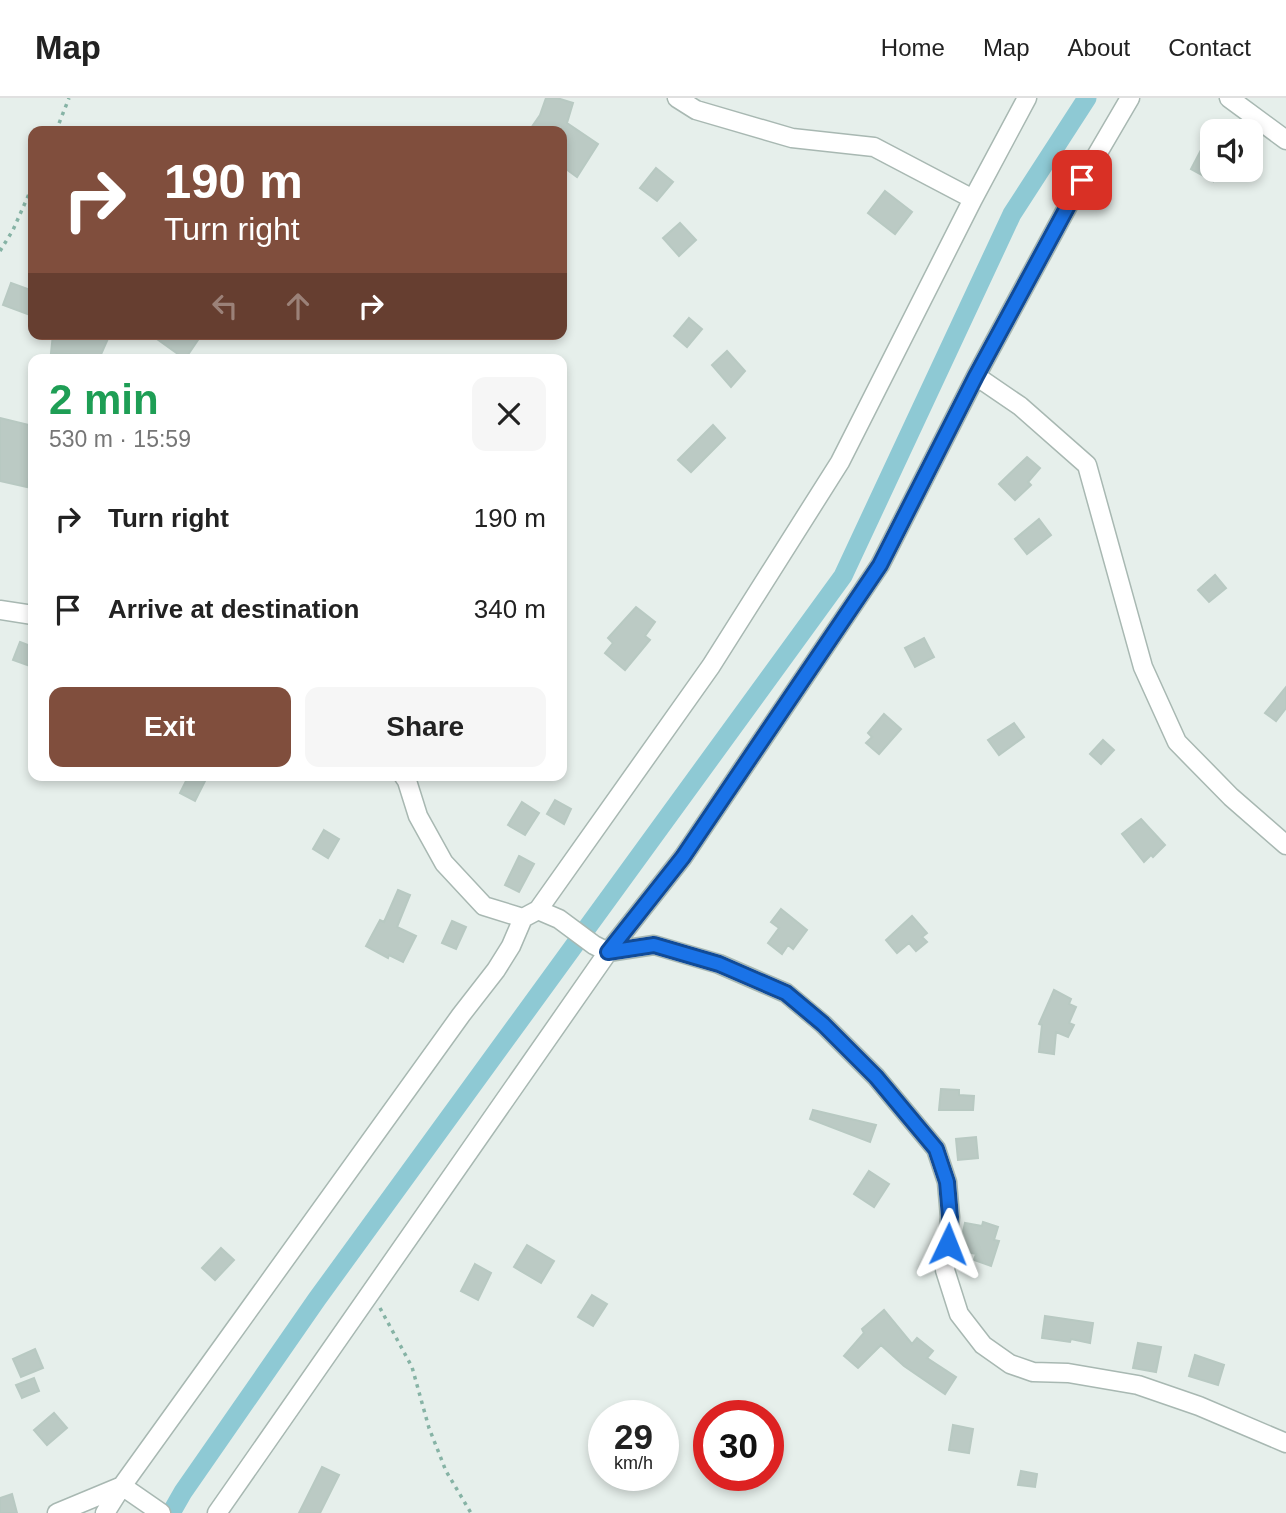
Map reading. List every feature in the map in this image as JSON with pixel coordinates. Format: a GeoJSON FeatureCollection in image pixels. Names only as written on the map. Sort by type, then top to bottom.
{"type":"FeatureCollection","features":[{"type":"Feature","properties":{"kind":"street"},"geometry":{"type":"LineString","coordinates":[[677,98],[696,110],[792,138],[874,148],[973,199]]}},
{"type":"Feature","properties":{"kind":"street"},"geometry":{"type":"LineString","coordinates":[[105,1513],[129,1490],[461,1015],[496,970],[531,914],[711,666],[840,462],[1027,98]]}},
{"type":"Feature","properties":{"kind":"street"},"geometry":{"type":"LineString","coordinates":[[217,1513],[608,952],[683,857],[880,565],[976,376],[1082,180],[1130,98]]}},
{"type":"Feature","properties":{"kind":"street"},"geometry":{"type":"LineString","coordinates":[[1229,98],[1286,139]]}},
{"type":"Feature","properties":{"kind":"street"},"geometry":{"type":"LineString","coordinates":[[976,376],[1020,406],[1087,465],[1143,667],[1177,742],[1231,797],[1286,845]]}},
{"type":"Feature","properties":{"kind":"street"},"geometry":{"type":"LineString","coordinates":[[0,610],[28,614]]}},
{"type":"Feature","properties":{"kind":"street"},"geometry":{"type":"LineString","coordinates":[[405,781],[418,816],[444,863],[484,906],[559,919],[608,952],[654,945],[719,964],[786,993],[823,1024],[876,1077],[936,1149],[947,1182],[950,1217],[945,1270],[959,1314],[983,1346],[1010,1364],[1033,1372],[1068,1373],[1138,1385],[1199,1406],[1286,1443]]}},
{"type":"Feature","properties":{"kind":"street"},"geometry":{"type":"LineString","coordinates":[[57,1513],[129,1490]]}},
{"type":"Feature","properties":{"kind":"street"},"geometry":{"type":"LineString","coordinates":[[129,1490],[161,1513]]}},
{"type":"Feature","properties":{"kind":"path"},"geometry":{"type":"LineString","coordinates":[[58,126],[69,98]]}},
{"type":"Feature","properties":{"kind":"path"},"geometry":{"type":"LineString","coordinates":[[0,251],[28,196]]}},
{"type":"Feature","properties":{"kind":"path"},"geometry":{"type":"LineString","coordinates":[[370,1291],[412,1367],[429,1428],[446,1471],[471,1513]]}},
{"type":"Feature","properties":{"kind":"building"},"geometry":{"type":"Polygon","coordinates":[[[546,98],[573,103],[567,123],[598,144],[577,177],[567,170],[567,126],[532,126],[546,98]]]}},
{"type":"Feature","properties":{"kind":"building"},"geometry":{"type":"Polygon","coordinates":[[[1200,152],[1200,174],[1191,169],[1200,152]]]}},
{"type":"Feature","properties":{"kind":"building"},"geometry":{"type":"Polygon","coordinates":[[[656,168],[673,182],[657,201],[640,188],[656,168]]]}},
{"type":"Feature","properties":{"kind":"building"},"geometry":{"type":"Polygon","coordinates":[[[885,191],[912,212],[895,234],[868,213],[885,191]]]}},
{"type":"Feature","properties":{"kind":"building"},"geometry":{"type":"Polygon","coordinates":[[[680,223],[696,240],[679,256],[663,238],[680,223]]]}},
{"type":"Feature","properties":{"kind":"building"},"geometry":{"type":"Polygon","coordinates":[[[11,283],[28,289],[28,314],[3,305],[11,283]]]}},
{"type":"Feature","properties":{"kind":"building"},"geometry":{"type":"Polygon","coordinates":[[[689,318],[702,329],[687,347],[674,336],[689,318]]]}},
{"type":"Feature","properties":{"kind":"building"},"geometry":{"type":"Polygon","coordinates":[[[52,340],[107,340],[101,354],[51,353],[52,340]]]}},
{"type":"Feature","properties":{"kind":"building"},"geometry":{"type":"Polygon","coordinates":[[[158,340],[198,340],[188,354],[178,354],[158,340]]]}},
{"type":"Feature","properties":{"kind":"building"},"geometry":{"type":"Polygon","coordinates":[[[727,351],[745,371],[731,387],[712,365],[727,351]]]}},
{"type":"Feature","properties":{"kind":"building"},"geometry":{"type":"Polygon","coordinates":[[[0,418],[28,425],[28,482],[27,487],[0,481],[0,418]]]}},
{"type":"Feature","properties":{"kind":"building"},"geometry":{"type":"Polygon","coordinates":[[[713,425],[725,438],[691,472],[678,460],[713,425]]]}},
{"type":"Feature","properties":{"kind":"building"},"geometry":{"type":"Polygon","coordinates":[[[1027,457],[1040,468],[1028,482],[1031,485],[1015,500],[999,484],[1027,457]]]}},
{"type":"Feature","properties":{"kind":"building"},"geometry":{"type":"Polygon","coordinates":[[[1039,519],[1051,535],[1027,554],[1015,539],[1039,519]]]}},
{"type":"Feature","properties":{"kind":"building"},"geometry":{"type":"Polygon","coordinates":[[[1215,575],[1226,588],[1209,602],[1198,590],[1215,575]]]}},
{"type":"Feature","properties":{"kind":"building"},"geometry":{"type":"Polygon","coordinates":[[[636,607],[655,622],[645,636],[650,640],[625,670],[605,653],[613,643],[608,638],[636,607]]]}},
{"type":"Feature","properties":{"kind":"building"},"geometry":{"type":"Polygon","coordinates":[[[924,638],[934,657],[915,667],[905,648],[924,638]]]}},
{"type":"Feature","properties":{"kind":"building"},"geometry":{"type":"Polygon","coordinates":[[[20,642],[28,645],[28,665],[13,660],[20,642]]]}},
{"type":"Feature","properties":{"kind":"building"},"geometry":{"type":"Polygon","coordinates":[[[1286,687],[1286,708],[1276,721],[1265,713],[1286,687]]]}},
{"type":"Feature","properties":{"kind":"building"},"geometry":{"type":"Polygon","coordinates":[[[884,714],[901,729],[879,754],[866,743],[872,737],[868,733],[884,714]]]}},
{"type":"Feature","properties":{"kind":"building"},"geometry":{"type":"Polygon","coordinates":[[[1014,723],[1024,737],[999,755],[988,740],[1014,723]]]}},
{"type":"Feature","properties":{"kind":"building"},"geometry":{"type":"Polygon","coordinates":[[[1103,740],[1114,750],[1101,764],[1090,754],[1103,740]]]}},
{"type":"Feature","properties":{"kind":"building"},"geometry":{"type":"Polygon","coordinates":[[[186,781],[205,781],[195,801],[180,793],[186,781]]]}},
{"type":"Feature","properties":{"kind":"building"},"geometry":{"type":"Polygon","coordinates":[[[555,800],[571,809],[564,824],[547,814],[555,800]]]}},
{"type":"Feature","properties":{"kind":"building"},"geometry":{"type":"Polygon","coordinates":[[[522,802],[539,813],[525,835],[508,825],[522,802]]]}},
{"type":"Feature","properties":{"kind":"building"},"geometry":{"type":"Polygon","coordinates":[[[1141,819],[1165,845],[1144,862],[1122,834],[1141,819]]]}},
{"type":"Feature","properties":{"kind":"building"},"geometry":{"type":"Polygon","coordinates":[[[324,830],[339,839],[328,858],[313,849],[324,830]]]}},
{"type":"Feature","properties":{"kind":"building"},"geometry":{"type":"Polygon","coordinates":[[[519,856],[534,864],[519,892],[505,885],[519,856]]]}},
{"type":"Feature","properties":{"kind":"building"},"geometry":{"type":"Polygon","coordinates":[[[398,890],[410,895],[397,927],[416,936],[403,962],[389,955],[388,958],[366,946],[380,920],[384,922],[398,890]]]}},
{"type":"Feature","properties":{"kind":"building"},"geometry":{"type":"Polygon","coordinates":[[[781,909],[807,930],[793,949],[788,945],[782,954],[768,943],[779,928],[771,922],[781,909]]]}},
{"type":"Feature","properties":{"kind":"building"},"geometry":{"type":"Polygon","coordinates":[[[912,916],[927,933],[922,937],[927,942],[916,951],[909,943],[897,953],[886,940],[912,916]]]}},
{"type":"Feature","properties":{"kind":"building"},"geometry":{"type":"Polygon","coordinates":[[[452,921],[466,927],[456,949],[442,943],[452,921]]]}},
{"type":"Feature","properties":{"kind":"building"},"geometry":{"type":"Polygon","coordinates":[[[1054,990],[1071,999],[1069,1004],[1076,1007],[1069,1023],[1074,1025],[1068,1037],[1056,1032],[1054,1054],[1039,1052],[1042,1025],[1039,1024],[1054,990]]]}},
{"type":"Feature","properties":{"kind":"building"},"geometry":{"type":"Polygon","coordinates":[[[941,1089],[959,1090],[959,1095],[974,1096],[973,1110],[939,1110],[941,1089]]]}},
{"type":"Feature","properties":{"kind":"building"},"geometry":{"type":"Polygon","coordinates":[[[813,1110],[876,1125],[870,1142],[810,1119],[813,1110]]]}},
{"type":"Feature","properties":{"kind":"building"},"geometry":{"type":"Polygon","coordinates":[[[976,1137],[978,1158],[958,1160],[956,1139],[976,1137]]]}},
{"type":"Feature","properties":{"kind":"building"},"geometry":{"type":"Polygon","coordinates":[[[869,1171],[889,1184],[874,1207],[854,1194],[869,1171]]]}},
{"type":"Feature","properties":{"kind":"building"},"geometry":{"type":"Polygon","coordinates":[[[983,1222],[998,1227],[994,1240],[999,1241],[991,1266],[974,1260],[976,1254],[959,1250],[965,1223],[982,1226],[983,1222]]]}},
{"type":"Feature","properties":{"kind":"building"},"geometry":{"type":"Polygon","coordinates":[[[527,1245],[554,1261],[541,1283],[514,1267],[527,1245]]]}},
{"type":"Feature","properties":{"kind":"building"},"geometry":{"type":"Polygon","coordinates":[[[221,1248],[234,1260],[215,1280],[202,1268],[221,1248]]]}},
{"type":"Feature","properties":{"kind":"building"},"geometry":{"type":"Polygon","coordinates":[[[475,1264],[491,1273],[478,1300],[461,1291],[475,1264]]]}},
{"type":"Feature","properties":{"kind":"building"},"geometry":{"type":"Polygon","coordinates":[[[592,1295],[607,1304],[593,1326],[578,1317],[592,1295]]]}},
{"type":"Feature","properties":{"kind":"building"},"geometry":{"type":"Polygon","coordinates":[[[884,1310],[912,1344],[917,1338],[933,1351],[927,1358],[956,1377],[945,1394],[904,1366],[881,1345],[858,1368],[844,1356],[864,1333],[862,1329],[884,1310]]]}},
{"type":"Feature","properties":{"kind":"building"},"geometry":{"type":"Polygon","coordinates":[[[1045,1316],[1093,1323],[1090,1343],[1042,1338],[1045,1316]]]}},
{"type":"Feature","properties":{"kind":"building"},"geometry":{"type":"Polygon","coordinates":[[[1138,1343],[1161,1347],[1156,1372],[1133,1368],[1138,1343]]]}},
{"type":"Feature","properties":{"kind":"building"},"geometry":{"type":"Polygon","coordinates":[[[35,1349],[43,1368],[21,1377],[13,1359],[35,1349]]]}},
{"type":"Feature","properties":{"kind":"building"},"geometry":{"type":"Polygon","coordinates":[[[1195,1355],[1224,1365],[1218,1385],[1189,1376],[1195,1355]]]}},
{"type":"Feature","properties":{"kind":"building"},"geometry":{"type":"Polygon","coordinates":[[[34,1378],[39,1391],[22,1398],[16,1385],[34,1378]]]}},
{"type":"Feature","properties":{"kind":"building"},"geometry":{"type":"Polygon","coordinates":[[[54,1413],[67,1428],[47,1445],[34,1430],[54,1413]]]}},
{"type":"Feature","properties":{"kind":"building"},"geometry":{"type":"Polygon","coordinates":[[[953,1425],[973,1429],[969,1453],[949,1450],[953,1425]]]}},
{"type":"Feature","properties":{"kind":"building"},"geometry":{"type":"Polygon","coordinates":[[[322,1467],[339,1475],[320,1513],[299,1513],[322,1467]]]}},
{"type":"Feature","properties":{"kind":"building"},"geometry":{"type":"Polygon","coordinates":[[[1021,1471],[1037,1474],[1035,1487],[1018,1485],[1021,1471]]]}},
{"type":"Feature","properties":{"kind":"building"},"geometry":{"type":"Polygon","coordinates":[[[12,1494],[17,1513],[0,1513],[0,1498],[12,1494]]]}},
{"type":"Feature","properties":{"kind":"waterway"},"geometry":{"type":"LineString","coordinates":[[171,1513],[317,1299],[843,576],[1012,214],[1087,98]]}},
{"type":"Feature","properties":{"kind":"route"},"geometry":{"type":"LineString","coordinates":[[948,1244],[950,1217],[947,1182],[936,1149],[876,1077],[823,1024],[786,993],[719,964],[654,945],[608,952],[683,857],[880,565],[976,376],[1082,180]]}}]}
